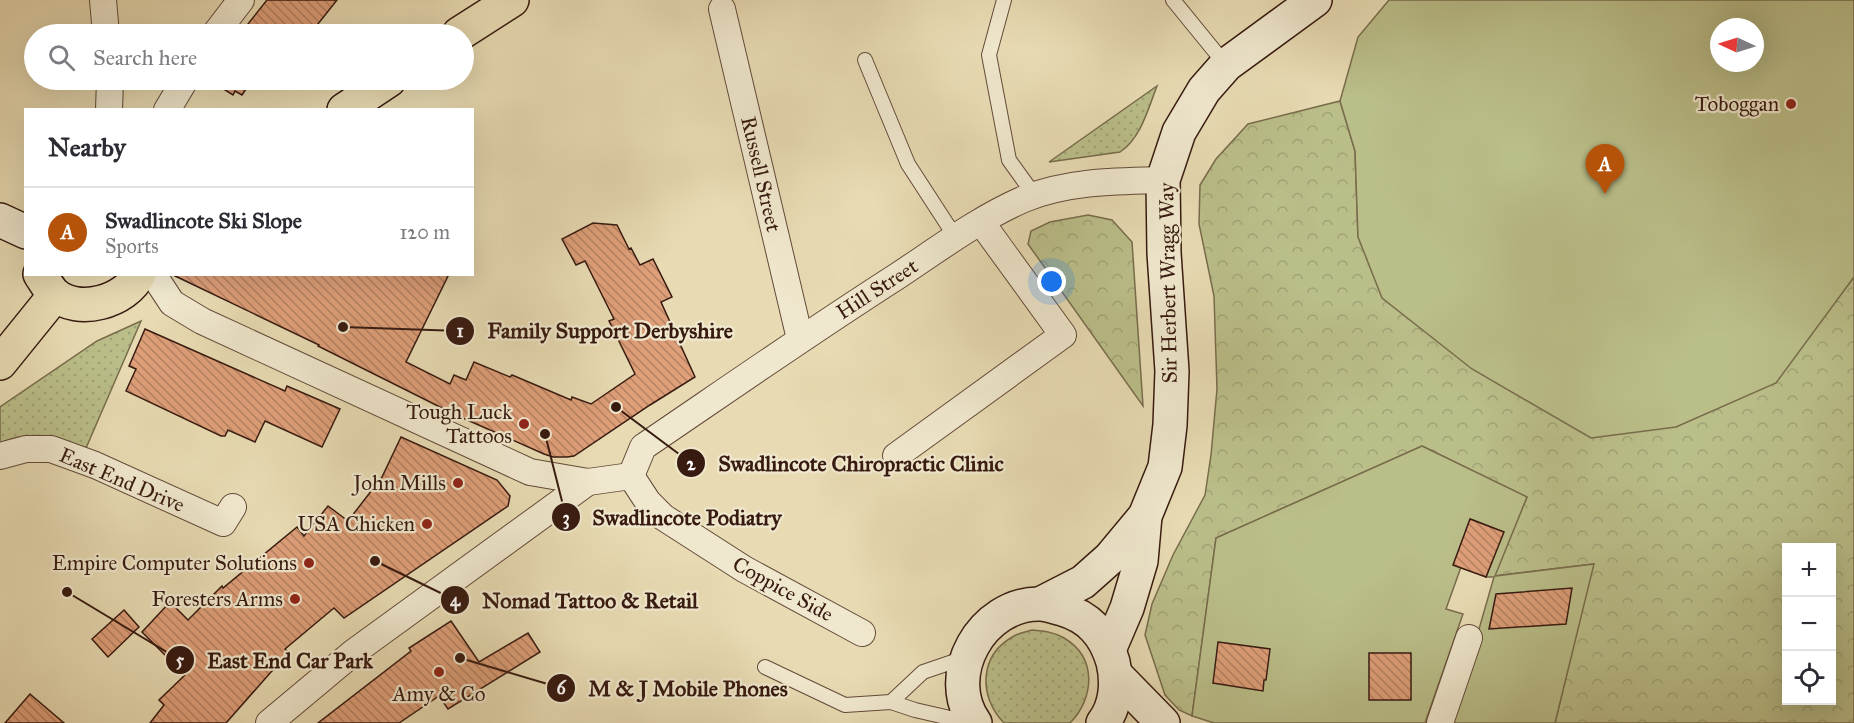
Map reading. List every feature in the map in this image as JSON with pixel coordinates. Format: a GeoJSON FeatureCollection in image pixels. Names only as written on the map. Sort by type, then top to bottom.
{"type":"FeatureCollection","features":[{"type":"Feature","properties":{"kind":"main road"},"geometry":{"type":"LineString","coordinates":[[474,24],[512,0]]}},
{"type":"Feature","properties":{"kind":"main road"},"geometry":{"type":"LineString","coordinates":[[347,108],[374,90]]}},
{"type":"Feature","properties":{"kind":"main road"},"geometry":{"type":"LineString","coordinates":[[0,363],[47,285],[74,303],[93,304],[108,301],[123,294],[135,284],[138,276]]}},
{"type":"Feature","properties":{"kind":"street"},"geometry":{"type":"LineString","coordinates":[[103,0],[105,24]]}},
{"type":"Feature","properties":{"kind":"street"},"geometry":{"type":"LineString","coordinates":[[223,24],[241,0]]}},
{"type":"Feature","properties":{"kind":"street","name":"Sir Herbert Wragg Way"},"geometry":{"type":"LineString","coordinates":[[1103,723],[1114,701],[1113,662],[1141,561],[1145,516],[1165,467],[1170,425],[1172,371],[1165,264],[1163,180],[1179,132],[1204,90],[1226,65],[1315,0]]}},
{"type":"Feature","properties":{"kind":"street","name":"Russell Street"},"geometry":{"type":"LineString","coordinates":[[722,9],[800,339]]}},
{"type":"Feature","properties":{"kind":"street"},"geometry":{"type":"LineString","coordinates":[[109,108],[110,90]]}},
{"type":"Feature","properties":{"kind":"street"},"geometry":{"type":"LineString","coordinates":[[168,108],[179,90]]}},
{"type":"Feature","properties":{"kind":"street","name":"Hill Street"},"geometry":{"type":"LineString","coordinates":[[631,476],[643,447],[800,339],[981,222],[1025,199],[1092,182],[1163,180]]}},
{"type":"Feature","properties":{"kind":"street"},"geometry":{"type":"LineString","coordinates":[[0,220],[24,231]]}},
{"type":"Feature","properties":{"kind":"street"},"geometry":{"type":"LineString","coordinates":[[896,456],[1063,335],[981,222]]}},
{"type":"Feature","properties":{"kind":"street"},"geometry":{"type":"LineString","coordinates":[[154,276],[172,303],[202,321],[530,472],[588,482],[631,476]]}},
{"type":"Feature","properties":{"kind":"street","name":"East End Drive"},"geometry":{"type":"LineString","coordinates":[[0,456],[26,449],[51,449],[95,465],[223,523],[233,507]]}},
{"type":"Feature","properties":{"kind":"street","name":"Coppice Side"},"geometry":{"type":"LineString","coordinates":[[631,476],[648,502],[663,517],[744,569],[862,633]]}},
{"type":"Feature","properties":{"kind":"street"},"geometry":{"type":"LineString","coordinates":[[269,723],[354,652],[588,482]]}},
{"type":"Feature","properties":{"kind":"street","name":"Sir Herbert Wragg Way"},"geometry":{"type":"LineString","coordinates":[[1042,603],[1083,582],[1110,558],[1145,516]]}},
{"type":"Feature","properties":{"kind":"street"},"geometry":{"type":"LineString","coordinates":[[973,723],[964,697],[962,674],[966,657],[976,637],[1002,613],[1028,604],[1042,603],[1078,614],[1098,631],[1113,662],[1163,723]]}},
{"type":"Feature","properties":{"kind":"street"},"geometry":{"type":"LineString","coordinates":[[1440,723],[1469,638]]}},
{"type":"Feature","properties":{"kind":"lane"},"geometry":{"type":"LineString","coordinates":[[1004,0],[989,55],[1009,160],[1035,196]]}},
{"type":"Feature","properties":{"kind":"lane"},"geometry":{"type":"LineString","coordinates":[[1173,0],[1226,65]]}},
{"type":"Feature","properties":{"kind":"lane"},"geometry":{"type":"LineString","coordinates":[[865,60],[908,164],[956,238]]}},
{"type":"Feature","properties":{"kind":"lane"},"geometry":{"type":"LineString","coordinates":[[891,702],[923,672],[966,657]]}},
{"type":"Feature","properties":{"kind":"lane"},"geometry":{"type":"LineString","coordinates":[[765,667],[845,705],[891,702],[973,723]]}},
{"type":"Feature","properties":{"kind":"green space"},"geometry":{"type":"Polygon","coordinates":[[[1389,0],[1854,0],[1854,277],[1776,383],[1676,427],[1591,438],[1472,369],[1382,298],[1358,237],[1355,151],[1340,101],[1358,37],[1389,0]]]}},
{"type":"Feature","properties":{"kind":"green space"},"geometry":{"type":"Polygon","coordinates":[[[1157,86],[1139,131],[1120,152],[1049,162],[1157,86]]]}},
{"type":"Feature","properties":{"kind":"green space"},"geometry":{"type":"Polygon","coordinates":[[[1340,101],[1355,151],[1358,237],[1832,306],[1854,277],[1854,723],[1555,723],[1593,564],[1494,576],[1527,497],[1422,446],[1216,538],[1192,716],[1179,710],[1165,695],[1145,635],[1152,604],[1173,555],[1205,495],[1211,455],[1217,389],[1214,296],[1199,224],[1200,185],[1216,159],[1248,124],[1340,101]]]}},
{"type":"Feature","properties":{"kind":"green space"},"geometry":{"type":"Polygon","coordinates":[[[1088,215],[1112,220],[1132,242],[1143,406],[1028,244],[1031,231],[1050,222],[1088,215]]]}},
{"type":"Feature","properties":{"kind":"green space"},"geometry":{"type":"Polygon","coordinates":[[[141,321],[86,448],[43,436],[23,436],[0,443],[0,407],[97,341],[141,321]]]}},
{"type":"Feature","properties":{"kind":"green space"},"geometry":{"type":"Polygon","coordinates":[[[1422,446],[1527,497],[1495,576],[1594,564],[1555,723],[1452,723],[1494,577],[1486,577],[1503,532],[1471,519],[1461,567],[1446,609],[1463,614],[1425,723],[1214,723],[1192,716],[1216,538],[1422,446]]]}},
{"type":"Feature","properties":{"kind":"green space"},"geometry":{"type":"Polygon","coordinates":[[[1032,630],[1053,633],[1064,638],[1083,656],[1089,679],[1088,691],[1078,713],[1070,723],[1004,723],[990,701],[986,676],[994,654],[1002,644],[1014,636],[1032,630]]]}},
{"type":"Feature","properties":{"kind":"building"},"geometry":{"type":"Polygon","coordinates":[[[267,0],[337,0],[318,24],[248,24],[267,0]]]}},
{"type":"Feature","properties":{"kind":"building"},"geometry":{"type":"Polygon","coordinates":[[[225,90],[245,90],[242,95],[235,91],[233,95],[225,90]]]}},
{"type":"Feature","properties":{"kind":"building"},"geometry":{"type":"Polygon","coordinates":[[[593,223],[617,225],[640,265],[653,259],[672,297],[661,302],[695,377],[574,456],[567,457],[553,457],[544,454],[456,415],[319,345],[175,276],[448,276],[406,362],[450,384],[454,375],[466,380],[474,362],[571,400],[572,397],[591,404],[635,374],[609,321],[614,319],[585,261],[576,265],[562,239],[593,223]]]}},
{"type":"Feature","properties":{"kind":"building"},"geometry":{"type":"Polygon","coordinates":[[[145,329],[285,391],[287,386],[340,409],[322,447],[265,421],[255,442],[228,430],[225,436],[221,436],[126,391],[136,369],[129,366],[145,329]]]}},
{"type":"Feature","properties":{"kind":"building"},"geometry":{"type":"Polygon","coordinates":[[[401,437],[497,480],[510,496],[508,506],[344,618],[334,608],[285,649],[290,654],[226,723],[150,723],[164,705],[159,700],[185,675],[142,632],[170,602],[188,620],[222,586],[223,588],[297,527],[304,536],[328,506],[348,521],[382,477],[401,437]]]}},
{"type":"Feature","properties":{"kind":"building"},"geometry":{"type":"Polygon","coordinates":[[[1470,519],[1504,532],[1486,577],[1453,565],[1470,519]]]}},
{"type":"Feature","properties":{"kind":"building"},"geometry":{"type":"Polygon","coordinates":[[[1572,588],[1566,624],[1489,629],[1496,594],[1572,588]]]}},
{"type":"Feature","properties":{"kind":"building"},"geometry":{"type":"Polygon","coordinates":[[[124,610],[139,627],[108,657],[92,639],[124,610]]]}},
{"type":"Feature","properties":{"kind":"building"},"geometry":{"type":"Polygon","coordinates":[[[451,621],[479,662],[528,633],[540,652],[448,709],[439,696],[399,723],[318,723],[411,651],[409,648],[451,621]]]}},
{"type":"Feature","properties":{"kind":"building"},"geometry":{"type":"Polygon","coordinates":[[[1218,642],[1270,649],[1263,691],[1213,683],[1218,642]]]}},
{"type":"Feature","properties":{"kind":"building"},"geometry":{"type":"Polygon","coordinates":[[[1369,653],[1411,653],[1411,700],[1369,700],[1369,653]]]}},
{"type":"Feature","properties":{"kind":"building"},"geometry":{"type":"Polygon","coordinates":[[[30,694],[64,723],[5,723],[30,694]]]}},
{"type":"Feature","properties":{"kind":"place","name":"Toboggan"},"geometry":{"type":"Point","coordinates":[1791,104]}},
{"type":"Feature","properties":{"kind":"place","name":"Swadlincote Ski Slope"},"geometry":{"type":"Point","coordinates":[1605,194]}},
{"type":"Feature","properties":{"kind":"place","name":"Family Support Derbyshire"},"geometry":{"type":"Point","coordinates":[343,327]}},
{"type":"Feature","properties":{"kind":"place","name":"Swadlincote Chiropractic Clinic"},"geometry":{"type":"Point","coordinates":[616,407]}},
{"type":"Feature","properties":{"kind":"place","name":"Tough Luck Tattoos"},"geometry":{"type":"Point","coordinates":[524,424]}},
{"type":"Feature","properties":{"kind":"place","name":"Swadlincote Podiatry"},"geometry":{"type":"Point","coordinates":[545,434]}},
{"type":"Feature","properties":{"kind":"place","name":"John Mills"},"geometry":{"type":"Point","coordinates":[458,483]}},
{"type":"Feature","properties":{"kind":"place","name":"USA Chicken"},"geometry":{"type":"Point","coordinates":[427,524]}},
{"type":"Feature","properties":{"kind":"place","name":"Nomad Tattoo & Retail"},"geometry":{"type":"Point","coordinates":[375,561]}},
{"type":"Feature","properties":{"kind":"place","name":"Empire Computer Solutions"},"geometry":{"type":"Point","coordinates":[309,563]}},
{"type":"Feature","properties":{"kind":"place","name":"East End Car Park"},"geometry":{"type":"Point","coordinates":[67,592]}},
{"type":"Feature","properties":{"kind":"place","name":"Foresters Arms"},"geometry":{"type":"Point","coordinates":[295,599]}},
{"type":"Feature","properties":{"kind":"place","name":"M & J Mobile Phones"},"geometry":{"type":"Point","coordinates":[460,658]}},
{"type":"Feature","properties":{"kind":"place","name":"Amy & Co"},"geometry":{"type":"Point","coordinates":[439,672]}}]}
